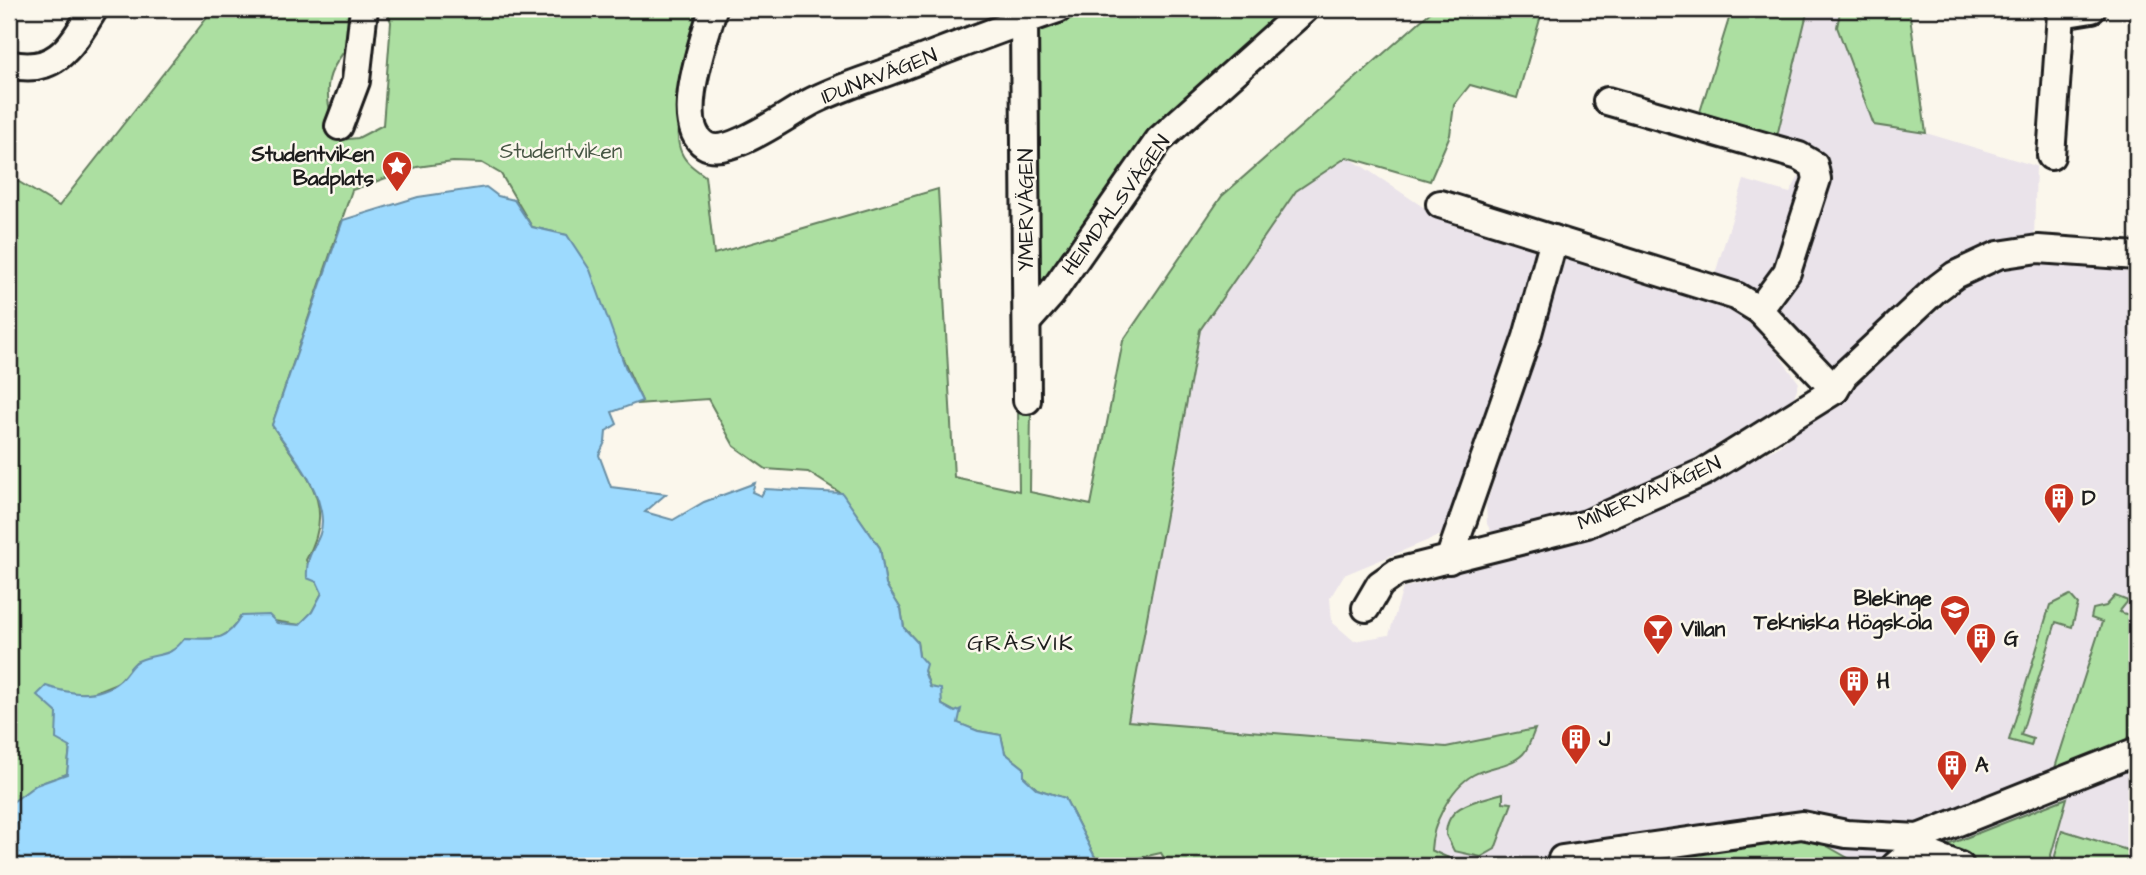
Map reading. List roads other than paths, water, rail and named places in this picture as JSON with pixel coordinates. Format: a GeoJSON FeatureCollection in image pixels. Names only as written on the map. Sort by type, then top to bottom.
{"type":"FeatureCollection","features":[{"type":"Feature","properties":{"kind":"street"},"geometry":{"type":"LineString","coordinates":[[9,64],[23,68],[45,65],[67,52],[94,9]]}},
{"type":"Feature","properties":{"kind":"street"},"geometry":{"type":"LineString","coordinates":[[339,126],[356,81],[365,9]]}},
{"type":"Feature","properties":{"kind":"street","name":"IDUNAVÄGEN"},"geometry":{"type":"LineString","coordinates":[[713,9],[690,93],[690,116],[695,134],[705,145],[720,149],[736,144],[811,102],[1058,9]]}},
{"type":"Feature","properties":{"kind":"street","name":"HEIMDALSVÄGEN"},"geometry":{"type":"LineString","coordinates":[[1027,322],[1050,296],[1160,140],[1305,9]]}},
{"type":"Feature","properties":{"kind":"street"},"geometry":{"type":"LineString","coordinates":[[2051,156],[2059,11],[2092,9]]}},
{"type":"Feature","properties":{"kind":"street","name":"YMERVÄGEN"},"geometry":{"type":"LineString","coordinates":[[1024,20],[1027,400]]}},
{"type":"Feature","properties":{"kind":"street"},"geometry":{"type":"LineString","coordinates":[[1607,101],[1799,156],[1814,165],[1817,179],[1787,272],[1759,310]]}},
{"type":"Feature","properties":{"kind":"street"},"geometry":{"type":"LineString","coordinates":[[1440,204],[1736,296],[1759,310],[1835,390]]}},
{"type":"Feature","properties":{"kind":"street"},"geometry":{"type":"LineString","coordinates":[[1449,560],[1527,337],[1554,239]]}},
{"type":"Feature","properties":{"kind":"street","name":"MINERVAVÄGEN"},"geometry":{"type":"LineString","coordinates":[[1366,608],[1380,584],[1398,572],[1587,524],[1704,472],[1835,390],[1844,375],[1935,290],[1955,275],[1998,255],[2038,249],[2137,256]]}},
{"type":"Feature","properties":{"kind":"street"},"geometry":{"type":"LineString","coordinates":[[1895,866],[1920,844],[2137,751]]}},
{"type":"Feature","properties":{"kind":"street"},"geometry":{"type":"LineString","coordinates":[[1562,859],[1802,825],[1920,844],[1960,866]]}},
{"type":"Feature","properties":{"kind":"water"},"geometry":{"type":"Polygon","coordinates":[[[486,187],[498,196],[514,200],[532,227],[567,235],[590,270],[626,369],[642,401],[612,412],[617,424],[606,431],[605,442],[599,455],[611,487],[666,494],[645,512],[673,520],[704,502],[755,483],[752,492],[761,496],[765,489],[842,493],[880,548],[886,585],[901,609],[904,628],[917,642],[919,656],[926,664],[924,671],[930,687],[941,689],[942,705],[955,712],[961,709],[958,723],[978,731],[1001,735],[1005,753],[1024,768],[1024,777],[1037,789],[1065,798],[1096,859],[1106,866],[9,866],[10,804],[36,785],[67,774],[70,747],[56,739],[57,713],[37,695],[46,686],[74,693],[93,693],[111,687],[138,661],[168,652],[185,638],[212,639],[224,635],[241,616],[269,615],[277,623],[299,625],[312,612],[322,593],[317,582],[307,578],[308,560],[321,529],[320,508],[304,470],[272,425],[343,220],[418,197],[486,187]]]}},
{"type":"Feature","properties":{"kind":"place","name":"Studentviken Badplats"},"geometry":{"type":"Point","coordinates":[397,193]}},
{"type":"Feature","properties":{"kind":"place","name":"D"},"geometry":{"type":"Point","coordinates":[2059,525]}},
{"type":"Feature","properties":{"kind":"place","name":"Blekinge Tekniska Högskola"},"geometry":{"type":"Point","coordinates":[1955,637]}},
{"type":"Feature","properties":{"kind":"place","name":"Villan"},"geometry":{"type":"Point","coordinates":[1658,656]}},
{"type":"Feature","properties":{"kind":"place","name":"G"},"geometry":{"type":"Point","coordinates":[1981,665]}},
{"type":"Feature","properties":{"kind":"place","name":"H"},"geometry":{"type":"Point","coordinates":[1854,708]}},
{"type":"Feature","properties":{"kind":"place","name":"J"},"geometry":{"type":"Point","coordinates":[1576,766]}},
{"type":"Feature","properties":{"kind":"place","name":"A"},"geometry":{"type":"Point","coordinates":[1952,792]}},
{"type":"Feature","properties":{"kind":"district","name":"GRÄSVIK"},"geometry":{"type":"Point","coordinates":[1021,643]}},
{"type":"Feature","properties":{"kind":"park label","name":"Studentviken"},"geometry":{"type":"Point","coordinates":[561,151]}}]}
